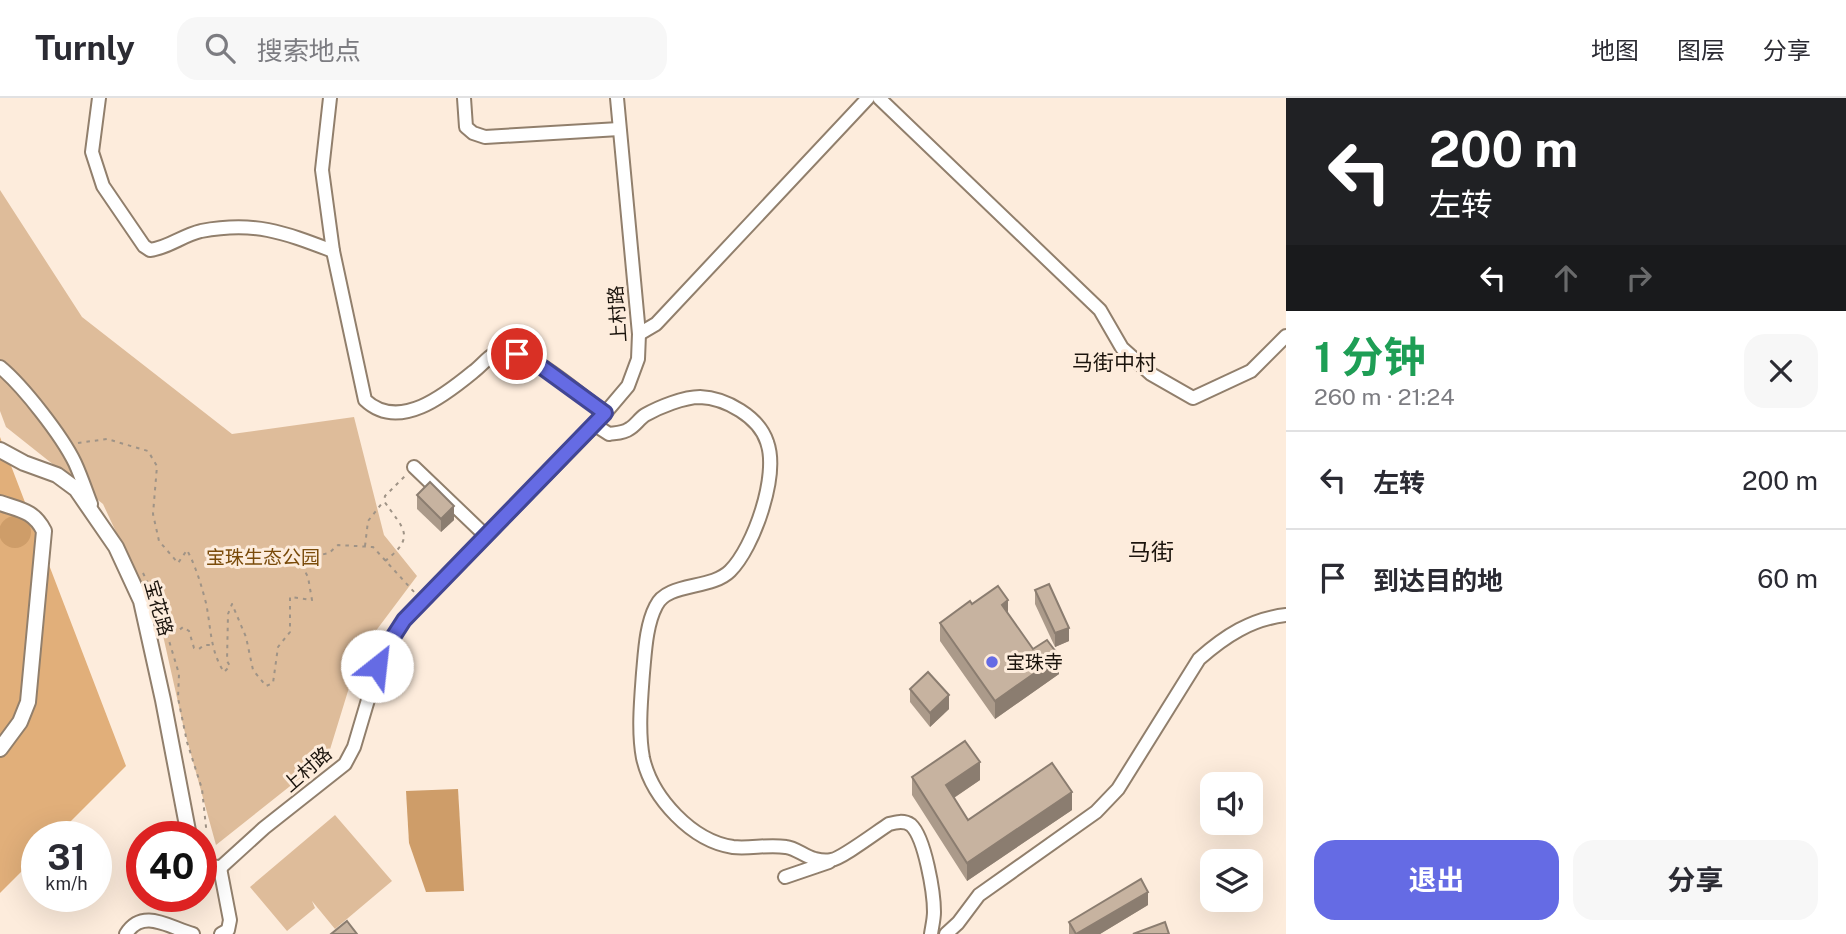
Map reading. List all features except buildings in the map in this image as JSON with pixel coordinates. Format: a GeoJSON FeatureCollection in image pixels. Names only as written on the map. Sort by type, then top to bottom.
{"type":"FeatureCollection","features":[{"type":"Feature","properties":{"kind":"main road","name":"宝花路"},"geometry":{"type":"LineString","coordinates":[[0,450],[24,463],[57,475],[76,489],[116,547],[141,601],[186,821]]}},
{"type":"Feature","properties":{"kind":"main road"},"geometry":{"type":"LineString","coordinates":[[0,503],[29,513],[38,519],[44,531],[28,702],[20,722],[0,749]]}},
{"type":"Feature","properties":{"kind":"street"},"geometry":{"type":"LineString","coordinates":[[99,98],[92,152],[103,186],[144,246],[150,250],[199,231],[246,226],[286,233],[332,251]]}},
{"type":"Feature","properties":{"kind":"street"},"geometry":{"type":"LineString","coordinates":[[330,98],[322,170],[332,251],[365,400],[385,412],[406,412],[421,408],[495,354],[517,354],[532,360],[605,413]]}},
{"type":"Feature","properties":{"kind":"street"},"geometry":{"type":"LineString","coordinates":[[464,98],[467,127],[473,133],[485,136],[619,129]]}},
{"type":"Feature","properties":{"kind":"street","name":"上村路"},"geometry":{"type":"LineString","coordinates":[[220,869],[264,828],[345,764],[354,747],[377,666],[404,620],[595,425],[628,386],[638,359],[639,334],[617,98]]}},
{"type":"Feature","properties":{"kind":"street"},"geometry":{"type":"LineString","coordinates":[[639,334],[656,324],[868,98]]}},
{"type":"Feature","properties":{"kind":"street"},"geometry":{"type":"LineString","coordinates":[[879,98],[1100,310],[1122,348],[1151,374],[1193,398],[1251,371],[1286,336]]}},
{"type":"Feature","properties":{"kind":"street"},"geometry":{"type":"LineString","coordinates":[[0,367],[14,378],[67,448],[93,511]]}},
{"type":"Feature","properties":{"kind":"street"},"geometry":{"type":"LineString","coordinates":[[595,425],[609,434],[628,430],[646,415],[671,404],[698,397],[721,400],[742,412],[757,425],[767,442],[771,464],[761,515],[749,544],[729,572],[715,580],[664,594],[656,605],[645,653],[643,758],[657,788],[676,816],[702,836],[734,847],[788,847],[814,859],[832,861]]}},
{"type":"Feature","properties":{"kind":"street"},"geometry":{"type":"LineString","coordinates":[[414,467],[486,536]]}},
{"type":"Feature","properties":{"kind":"street"},"geometry":{"type":"LineString","coordinates":[[946,934],[979,895],[1096,812],[1118,789],[1199,659],[1218,642],[1246,625],[1266,617],[1286,615]]}},
{"type":"Feature","properties":{"kind":"street"},"geometry":{"type":"LineString","coordinates":[[785,877],[832,861],[889,824],[900,821],[911,825],[921,843],[932,888],[932,934]]}},
{"type":"Feature","properties":{"kind":"street"},"geometry":{"type":"LineString","coordinates":[[220,869],[230,920],[228,930],[220,934]]}},
{"type":"Feature","properties":{"kind":"street"},"geometry":{"type":"LineString","coordinates":[[126,934],[130,927],[140,920],[152,919],[193,934]]}},
{"type":"Feature","properties":{"kind":"path"},"geometry":{"type":"LineString","coordinates":[[67,448],[83,440],[107,439],[148,451],[157,466],[153,514],[159,541],[178,563],[187,550],[196,566],[206,605],[211,645],[224,672],[230,666],[227,661],[228,614],[232,604],[246,637],[253,670],[266,687],[273,683],[278,648],[290,632],[290,597],[312,600],[308,577],[299,560],[330,553],[338,545],[373,547],[408,588],[423,601]]}},
{"type":"Feature","properties":{"kind":"path"},"geometry":{"type":"LineString","coordinates":[[365,547],[368,522],[385,496],[414,467]]}},
{"type":"Feature","properties":{"kind":"path"},"geometry":{"type":"LineString","coordinates":[[384,501],[405,534],[400,549],[385,561]]}},
{"type":"Feature","properties":{"kind":"path"},"geometry":{"type":"LineString","coordinates":[[143,573],[160,612],[179,674],[178,698],[205,821]]}},
{"type":"Feature","properties":{"kind":"path"},"geometry":{"type":"LineString","coordinates":[[166,634],[183,627],[189,631],[194,648],[211,645]]}},
{"type":"Feature","properties":{"kind":"green space","name":"宝珠生态公园"},"geometry":{"type":"Polygon","coordinates":[[[0,190],[82,317],[232,434],[354,417],[384,535],[417,576],[360,652],[328,756],[217,844],[217,821],[209,821],[184,729],[162,631],[103,504],[6,427],[0,411],[0,190]]]}},
{"type":"Feature","properties":{"kind":"green space"},"geometry":{"type":"Polygon","coordinates":[[[335,815],[392,881],[335,929],[312,901],[315,908],[287,931],[250,887],[335,815]]]}},
{"type":"Feature","properties":{"kind":"shaded area"},"geometry":{"type":"Polygon","coordinates":[[[0,437],[126,766],[71,821],[21,821],[21,872],[0,893],[0,437]]]}},
{"type":"Feature","properties":{"kind":"shaded area"},"geometry":{"type":"Polygon","coordinates":[[[15,516],[26,521],[31,532],[26,543],[15,548],[4,543],[-1,532],[4,521],[15,516]]]}},
{"type":"Feature","properties":{"kind":"shaded area"},"geometry":{"type":"Polygon","coordinates":[[[458,789],[464,891],[426,892],[409,843],[406,791],[458,789]]]}},
{"type":"Feature","properties":{"kind":"place","name":"宝珠寺"},"geometry":{"type":"Point","coordinates":[992,662]}},
{"type":"Feature","properties":{"kind":"district","name":"马街中村"},"geometry":{"type":"Point","coordinates":[1114,362]}},
{"type":"Feature","properties":{"kind":"district","name":"马街"},"geometry":{"type":"Point","coordinates":[1151,551]}},
{"type":"Feature","properties":{"kind":"route"},"geometry":{"type":"LineString","coordinates":[[377,666],[404,620],[605,413],[532,360],[517,354]]}}]}
